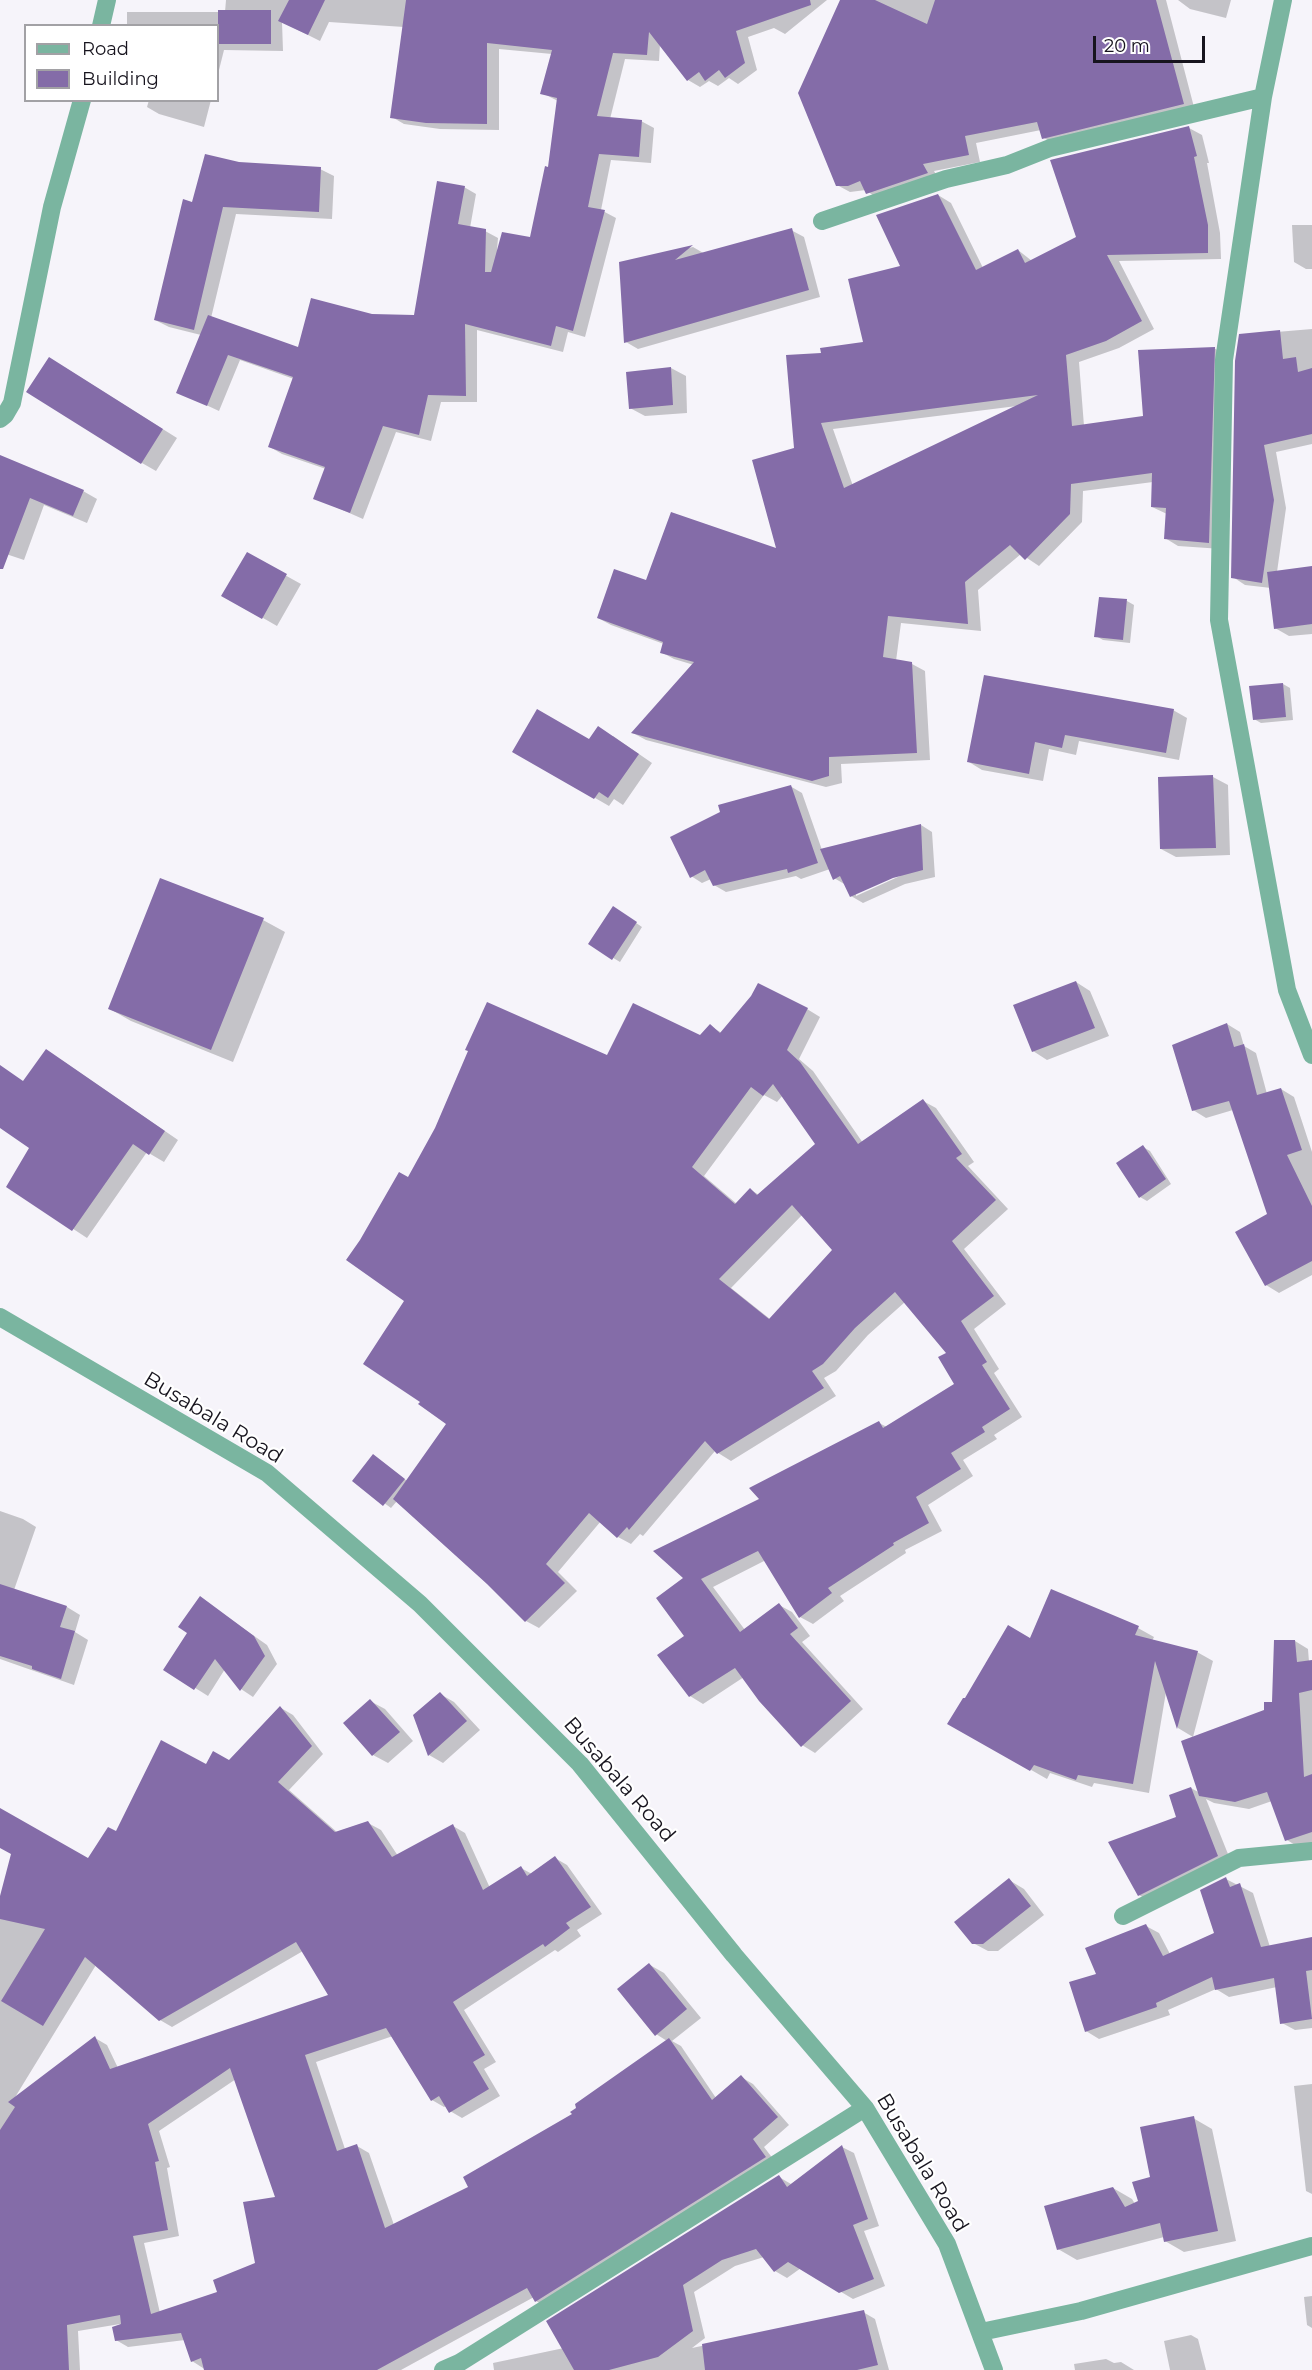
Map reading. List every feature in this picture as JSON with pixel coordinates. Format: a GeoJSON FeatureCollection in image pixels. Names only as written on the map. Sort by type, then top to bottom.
{"type":"FeatureCollection","features":[{"type":"Feature","properties":{"kind":"street"},"geometry":{"type":"LineString","coordinates":[[101,24],[107,0]]}},
{"type":"Feature","properties":{"kind":"street"},"geometry":{"type":"LineString","coordinates":[[1284,0],[1263,97],[1224,360],[1219,620],[1287,990],[1312,1055]]}},
{"type":"Feature","properties":{"kind":"street"},"geometry":{"type":"LineString","coordinates":[[822,221],[946,179],[1007,165],[1050,148],[1263,97]]}},
{"type":"Feature","properties":{"kind":"street"},"geometry":{"type":"LineString","coordinates":[[0,419],[12,403],[52,207],[81,102]]}},
{"type":"Feature","properties":{"kind":"street","name":"Busabala Road"},"geometry":{"type":"LineString","coordinates":[[0,1317],[267,1473],[420,1604],[580,1764],[734,1955],[865,2108],[947,2244],[994,2370]]}},
{"type":"Feature","properties":{"kind":"street"},"geometry":{"type":"LineString","coordinates":[[1123,1916],[1239,1858],[1312,1851]]}},
{"type":"Feature","properties":{"kind":"street"},"geometry":{"type":"LineString","coordinates":[[443,2370],[470,2356],[865,2108]]}},
{"type":"Feature","properties":{"kind":"street"},"geometry":{"type":"LineString","coordinates":[[981,2332],[1082,2311],[1312,2246]]}},
{"type":"Feature","properties":{"kind":"building"},"geometry":{"type":"Polygon","coordinates":[[[289,0],[325,0],[308,35],[278,21],[289,0]]]}},
{"type":"Feature","properties":{"kind":"building"},"geometry":{"type":"Polygon","coordinates":[[[406,0],[810,0],[811,5],[736,31],[745,63],[725,78],[719,70],[705,81],[699,72],[687,81],[649,32],[647,55],[613,53],[597,116],[642,120],[639,157],[599,154],[588,207],[605,210],[573,331],[556,326],[551,346],[465,324],[466,396],[428,395],[419,435],[383,426],[350,513],[313,499],[325,467],[268,447],[293,377],[228,355],[207,406],[176,393],[208,315],[298,347],[311,298],[372,314],[414,315],[437,181],[465,186],[458,224],[486,229],[485,272],[491,272],[502,232],[530,237],[545,166],[548,167],[557,98],[540,94],[552,50],[487,43],[487,124],[426,123],[390,118],[406,0]]]}},
{"type":"Feature","properties":{"kind":"building"},"geometry":{"type":"Polygon","coordinates":[[[840,0],[875,0],[927,24],[935,0],[1156,0],[1184,104],[1042,139],[1037,122],[965,136],[969,155],[923,164],[928,173],[866,194],[860,181],[848,186],[836,186],[798,93],[840,0]]]}},
{"type":"Feature","properties":{"kind":"building"},"geometry":{"type":"Polygon","coordinates":[[[218,10],[271,10],[271,44],[219,44],[218,10]]]}},
{"type":"Feature","properties":{"kind":"building"},"geometry":{"type":"Polygon","coordinates":[[[1189,126],[1197,156],[1194,157],[1208,225],[1208,253],[1107,255],[1142,321],[1106,341],[1066,355],[1072,426],[1143,416],[1138,350],[1215,347],[1209,543],[1164,539],[1166,508],[1151,507],[1152,473],[1071,484],[1070,514],[1025,560],[1010,545],[965,582],[968,624],[888,616],[883,657],[912,662],[917,753],[829,757],[829,776],[812,781],[631,733],[694,662],[660,653],[663,642],[597,618],[614,569],[646,580],[671,512],[776,548],[752,460],[794,448],[786,355],[821,353],[820,348],[863,342],[848,279],[900,266],[876,215],[938,194],[976,270],[1018,249],[1025,263],[1076,237],[1050,160],[1189,126]],[[1038,395],[821,423],[844,488],[1038,395]]]}},
{"type":"Feature","properties":{"kind":"building"},"geometry":{"type":"Polygon","coordinates":[[[205,154],[239,162],[321,167],[319,212],[223,207],[194,330],[154,320],[183,199],[192,202],[205,154]]]}},
{"type":"Feature","properties":{"kind":"building"},"geometry":{"type":"Polygon","coordinates":[[[792,228],[809,290],[624,343],[619,262],[693,245],[675,260],[792,228]]]}},
{"type":"Feature","properties":{"kind":"building"},"geometry":{"type":"Polygon","coordinates":[[[1280,330],[1283,359],[1296,357],[1298,372],[1312,368],[1312,434],[1264,445],[1274,500],[1262,583],[1231,578],[1235,361],[1239,334],[1280,330]]]}},
{"type":"Feature","properties":{"kind":"building"},"geometry":{"type":"Polygon","coordinates":[[[49,357],[163,429],[141,464],[26,392],[49,357]]]}},
{"type":"Feature","properties":{"kind":"building"},"geometry":{"type":"Polygon","coordinates":[[[671,367],[673,405],[629,409],[626,372],[671,367]]]}},
{"type":"Feature","properties":{"kind":"building"},"geometry":{"type":"Polygon","coordinates":[[[0,455],[84,490],[73,516],[30,498],[3,569],[0,569],[0,455]]]}},
{"type":"Feature","properties":{"kind":"building"},"geometry":{"type":"Polygon","coordinates":[[[247,552],[287,574],[262,619],[221,596],[247,552]]]}},
{"type":"Feature","properties":{"kind":"building"},"geometry":{"type":"Polygon","coordinates":[[[1312,566],[1312,624],[1274,629],[1267,572],[1312,566]]]}},
{"type":"Feature","properties":{"kind":"building"},"geometry":{"type":"Polygon","coordinates":[[[1099,597],[1127,599],[1123,640],[1094,637],[1099,597]]]}},
{"type":"Feature","properties":{"kind":"building"},"geometry":{"type":"Polygon","coordinates":[[[984,675],[1174,709],[1166,753],[1065,735],[1062,748],[1035,742],[1029,774],[967,762],[984,675]]]}},
{"type":"Feature","properties":{"kind":"building"},"geometry":{"type":"Polygon","coordinates":[[[1283,683],[1286,717],[1253,720],[1249,686],[1283,683]]]}},
{"type":"Feature","properties":{"kind":"building"},"geometry":{"type":"Polygon","coordinates":[[[537,709],[589,739],[598,726],[639,754],[608,798],[599,792],[594,799],[512,752],[537,709]]]}},
{"type":"Feature","properties":{"kind":"building"},"geometry":{"type":"Polygon","coordinates":[[[1213,775],[1216,848],[1160,849],[1158,777],[1213,775]]]}},
{"type":"Feature","properties":{"kind":"building"},"geometry":{"type":"Polygon","coordinates":[[[791,785],[818,863],[788,873],[787,869],[713,886],[705,870],[690,878],[670,837],[720,812],[718,805],[791,785]]]}},
{"type":"Feature","properties":{"kind":"building"},"geometry":{"type":"Polygon","coordinates":[[[921,824],[923,870],[893,878],[850,897],[840,876],[833,880],[820,849],[921,824]]]}},
{"type":"Feature","properties":{"kind":"building"},"geometry":{"type":"Polygon","coordinates":[[[160,878],[264,918],[211,1050],[108,1009],[160,878]]]}},
{"type":"Feature","properties":{"kind":"building"},"geometry":{"type":"Polygon","coordinates":[[[613,906],[637,922],[612,960],[588,944],[613,906]]]}},
{"type":"Feature","properties":{"kind":"building"},"geometry":{"type":"Polygon","coordinates":[[[1076,981],[1095,1028],[1032,1052],[1013,1005],[1076,981]]]}},
{"type":"Feature","properties":{"kind":"building"},"geometry":{"type":"Polygon","coordinates":[[[758,983],[808,1008],[787,1050],[800,1062],[858,1144],[923,1099],[962,1154],[956,1158],[996,1200],[952,1241],[994,1296],[961,1321],[987,1362],[982,1365],[1010,1409],[982,1427],[985,1432],[951,1453],[961,1469],[916,1497],[929,1523],[893,1543],[894,1545],[828,1588],[832,1593],[799,1618],[758,1551],[701,1579],[740,1632],[779,1603],[798,1628],[790,1634],[851,1701],[801,1747],[759,1701],[735,1668],[689,1697],[657,1655],[684,1636],[656,1598],[683,1578],[653,1551],[759,1499],[749,1488],[879,1421],[883,1428],[954,1384],[938,1357],[946,1353],[895,1292],[855,1328],[823,1364],[812,1371],[824,1388],[717,1454],[705,1441],[629,1530],[627,1527],[617,1538],[589,1513],[546,1564],[565,1583],[525,1622],[487,1584],[393,1499],[446,1424],[418,1404],[420,1402],[363,1364],[404,1301],[346,1260],[399,1172],[408,1177],[435,1128],[468,1051],[465,1050],[487,1002],[607,1055],[633,1003],[700,1035],[710,1024],[720,1033],[751,996],[758,983]],[[773,1084],[763,1096],[751,1087],[692,1167],[735,1204],[750,1188],[757,1195],[815,1144],[773,1084]],[[792,1205],[719,1279],[769,1319],[832,1250],[792,1205]]]}},
{"type":"Feature","properties":{"kind":"building"},"geometry":{"type":"Polygon","coordinates":[[[1227,1023],[1234,1047],[1244,1044],[1257,1095],[1281,1088],[1302,1150],[1287,1155],[1312,1206],[1312,1261],[1265,1286],[1235,1232],[1267,1214],[1229,1101],[1192,1111],[1172,1045],[1227,1023]]]}},
{"type":"Feature","properties":{"kind":"building"},"geometry":{"type":"Polygon","coordinates":[[[46,1049],[165,1131],[149,1155],[133,1144],[72,1231],[6,1187],[29,1148],[0,1128],[0,1065],[23,1081],[46,1049]]]}},
{"type":"Feature","properties":{"kind":"building"},"geometry":{"type":"Polygon","coordinates":[[[1143,1145],[1166,1179],[1139,1198],[1116,1163],[1143,1145]]]}},
{"type":"Feature","properties":{"kind":"building"},"geometry":{"type":"Polygon","coordinates":[[[373,1454],[405,1479],[383,1506],[352,1481],[373,1454]]]}},
{"type":"Feature","properties":{"kind":"building"},"geometry":{"type":"Polygon","coordinates":[[[0,1584],[67,1606],[60,1627],[75,1631],[61,1679],[32,1669],[32,1666],[0,1656],[0,1584]]]}},
{"type":"Feature","properties":{"kind":"building"},"geometry":{"type":"Polygon","coordinates":[[[1051,1589],[1139,1626],[1135,1635],[1198,1651],[1177,1729],[1155,1661],[1133,1784],[1078,1775],[1076,1780],[1034,1765],[1030,1771],[947,1724],[1008,1625],[1030,1638],[1051,1589]]]}},
{"type":"Feature","properties":{"kind":"building"},"geometry":{"type":"Polygon","coordinates":[[[200,1596],[254,1636],[265,1656],[240,1691],[215,1659],[194,1690],[163,1670],[187,1633],[178,1627],[200,1596]]]}},
{"type":"Feature","properties":{"kind":"building"},"geometry":{"type":"Polygon","coordinates":[[[1274,1640],[1295,1640],[1297,1662],[1312,1660],[1312,1690],[1299,1693],[1304,1777],[1312,1774],[1312,1832],[1285,1841],[1267,1792],[1235,1802],[1199,1796],[1181,1741],[1264,1710],[1264,1702],[1272,1702],[1274,1640]]]}},
{"type":"Feature","properties":{"kind":"building"},"geometry":{"type":"Polygon","coordinates":[[[440,1692],[467,1721],[428,1756],[413,1715],[440,1692]]]}},
{"type":"Feature","properties":{"kind":"building"},"geometry":{"type":"Polygon","coordinates":[[[370,1699],[400,1732],[372,1756],[343,1723],[370,1699]]]}},
{"type":"Feature","properties":{"kind":"building"},"geometry":{"type":"Polygon","coordinates":[[[280,1706],[312,1746],[278,1782],[335,1832],[368,1821],[392,1857],[453,1824],[483,1890],[521,1866],[527,1876],[555,1856],[591,1907],[566,1923],[570,1928],[545,1947],[543,1944],[453,2002],[485,2055],[473,2062],[489,2089],[449,2113],[439,2096],[431,2101],[386,2028],[305,2055],[337,2151],[357,2144],[385,2228],[468,2187],[463,2177],[572,2114],[570,2112],[576,2108],[575,2104],[669,2038],[712,2100],[741,2075],[778,2117],[753,2139],[766,2157],[535,2302],[527,2288],[377,2370],[204,2370],[201,2358],[191,2362],[181,2333],[115,2341],[112,2327],[121,2324],[120,2315],[67,2325],[69,2370],[0,2370],[0,2130],[15,2107],[8,2102],[95,2036],[110,2069],[328,1995],[296,1942],[159,2021],[85,1957],[43,2026],[1,2001],[45,1929],[0,1919],[0,1896],[11,1854],[0,1848],[0,1808],[88,1858],[108,1827],[116,1831],[161,1740],[206,1764],[213,1751],[229,1760],[280,1706]],[[230,2068],[148,2124],[159,2161],[155,2162],[168,2230],[133,2236],[151,2314],[217,2292],[213,2280],[255,2263],[243,2202],[275,2197],[230,2068]]]}},
{"type":"Feature","properties":{"kind":"building"},"geometry":{"type":"Polygon","coordinates":[[[1191,1787],[1218,1856],[1138,1896],[1108,1842],[1176,1817],[1169,1795],[1191,1787]]]}},
{"type":"Feature","properties":{"kind":"building"},"geometry":{"type":"Polygon","coordinates":[[[1226,1877],[1230,1887],[1240,1883],[1261,1947],[1312,1937],[1312,1970],[1306,1971],[1312,2019],[1280,2024],[1274,1978],[1215,1990],[1212,1977],[1156,2003],[1157,2007],[1085,2032],[1069,1982],[1096,1974],[1085,1948],[1146,1924],[1163,1956],[1214,1933],[1200,1890],[1226,1877]]]}},
{"type":"Feature","properties":{"kind":"building"},"geometry":{"type":"Polygon","coordinates":[[[1009,1878],[1031,1906],[983,1944],[972,1944],[954,1922],[1009,1878]]]}},
{"type":"Feature","properties":{"kind":"building"},"geometry":{"type":"Polygon","coordinates":[[[649,1963],[687,2009],[655,2036],[617,1989],[649,1963]]]}},
{"type":"Feature","properties":{"kind":"building"},"geometry":{"type":"Polygon","coordinates":[[[1194,2116],[1218,2231],[1164,2242],[1160,2223],[1057,2250],[1044,2206],[1113,2187],[1125,2207],[1138,2201],[1132,2182],[1150,2177],[1140,2127],[1194,2116]]]}},
{"type":"Feature","properties":{"kind":"building"},"geometry":{"type":"Polygon","coordinates":[[[842,2145],[868,2219],[853,2225],[874,2279],[839,2293],[788,2262],[774,2272],[756,2249],[722,2260],[683,2285],[693,2331],[658,2357],[609,2370],[574,2370],[546,2321],[779,2175],[787,2187],[842,2145]]]}},
{"type":"Feature","properties":{"kind":"building"},"geometry":{"type":"Polygon","coordinates":[[[864,2310],[878,2365],[857,2370],[705,2370],[702,2344],[864,2310]]]}}]}
